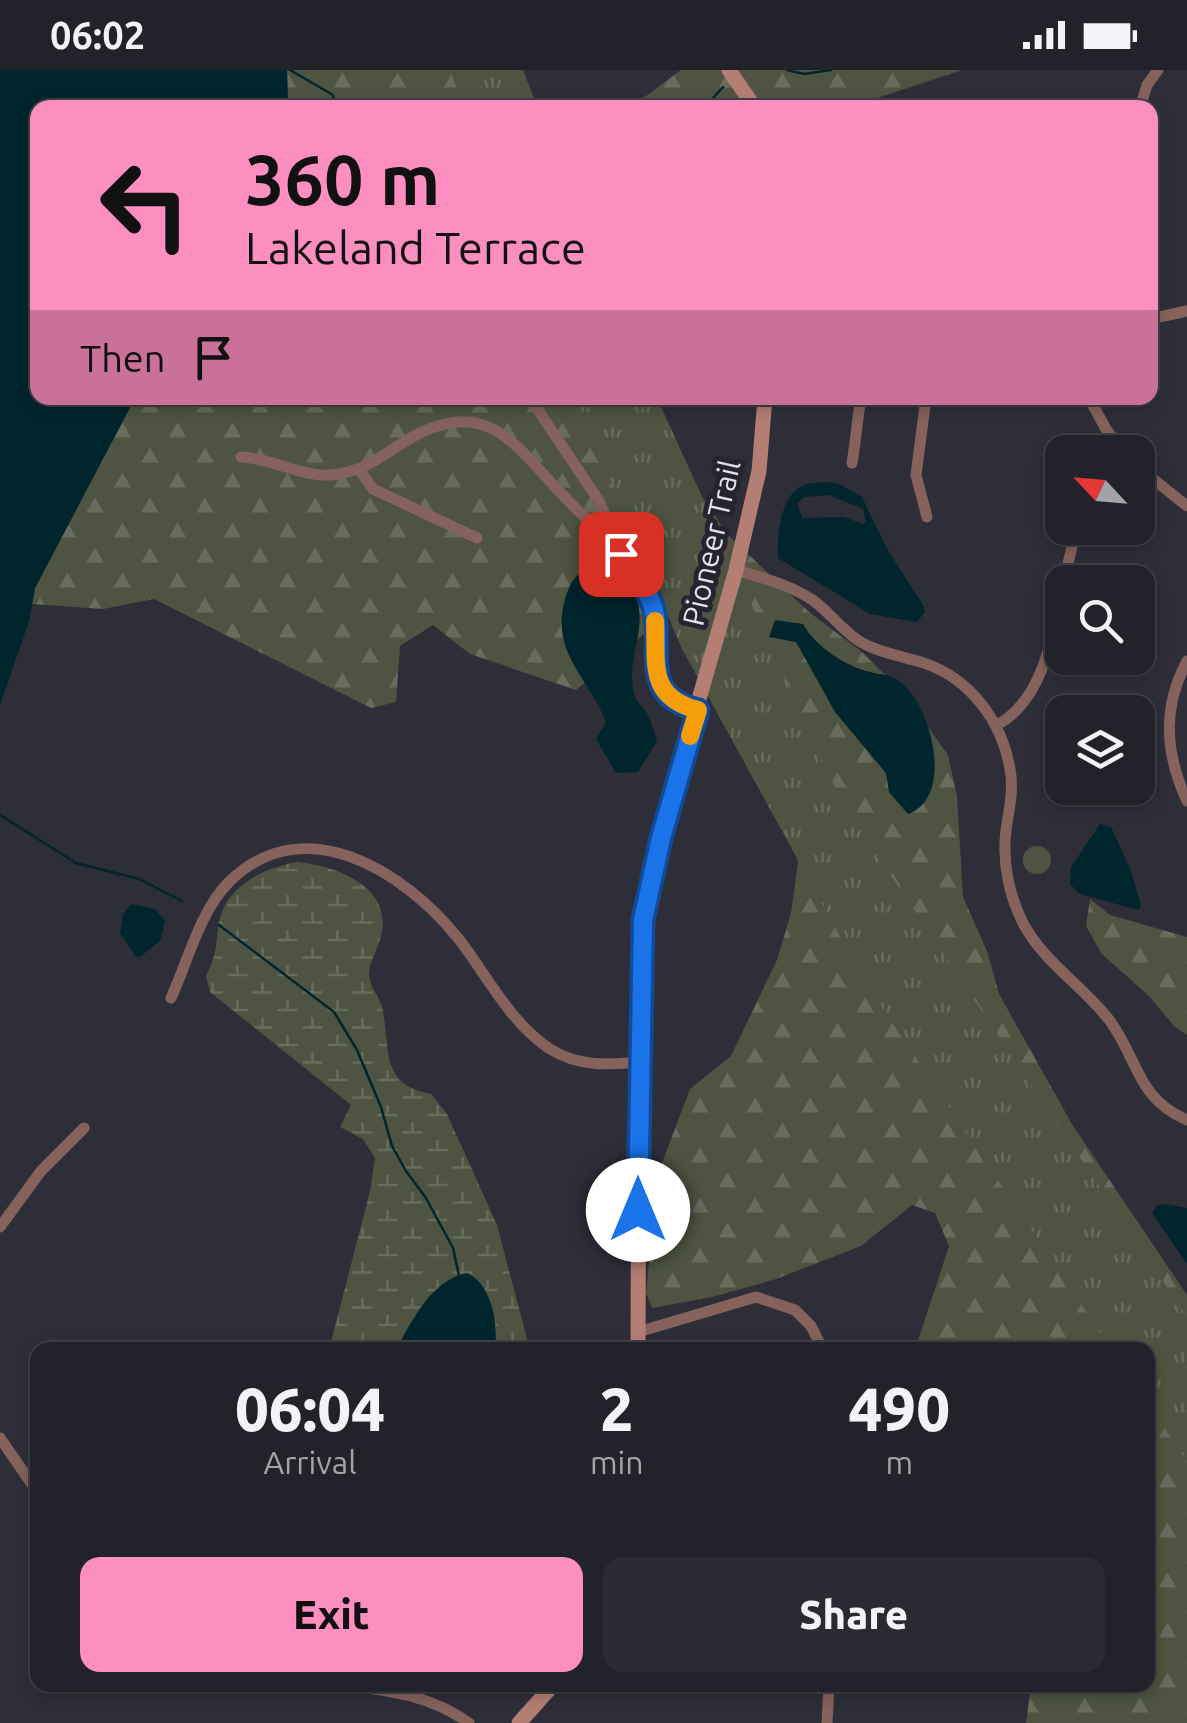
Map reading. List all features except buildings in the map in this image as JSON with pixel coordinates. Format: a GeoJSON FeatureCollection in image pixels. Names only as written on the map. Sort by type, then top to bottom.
{"type":"FeatureCollection","features":[{"type":"Feature","properties":{"kind":"main road"},"geometry":{"type":"LineString","coordinates":[[729,70],[749,100]]}},
{"type":"Feature","properties":{"kind":"main road","name":"Pioneer Trail"},"geometry":{"type":"LineString","coordinates":[[638,1342],[643,920],[658,850],[732,590],[759,471],[764,405]]}},
{"type":"Feature","properties":{"kind":"main road"},"geometry":{"type":"LineString","coordinates":[[518,1723],[546,1692]]}},
{"type":"Feature","properties":{"kind":"street"},"geometry":{"type":"LineString","coordinates":[[1142,100],[1158,70]]}},
{"type":"Feature","properties":{"kind":"street"},"geometry":{"type":"LineString","coordinates":[[1158,317],[1187,311]]}},
{"type":"Feature","properties":{"kind":"street"},"geometry":{"type":"LineString","coordinates":[[535,405],[599,501],[607,519],[606,536]]}},
{"type":"Feature","properties":{"kind":"street"},"geometry":{"type":"LineString","coordinates":[[852,463],[859,405]]}},
{"type":"Feature","properties":{"kind":"street"},"geometry":{"type":"LineString","coordinates":[[925,405],[916,475],[928,516]]}},
{"type":"Feature","properties":{"kind":"street"},"geometry":{"type":"LineString","coordinates":[[1093,405],[1110,435]]}},
{"type":"Feature","properties":{"kind":"street"},"geometry":{"type":"LineString","coordinates":[[241,457],[328,475],[360,471],[429,428],[471,422],[505,434],[606,536],[635,572],[654,611],[658,680],[672,700],[696,718]]}},
{"type":"Feature","properties":{"kind":"street"},"geometry":{"type":"LineString","coordinates":[[360,471],[372,489],[477,538]]}},
{"type":"Feature","properties":{"kind":"street"},"geometry":{"type":"LineString","coordinates":[[1155,481],[1187,506]]}},
{"type":"Feature","properties":{"kind":"street"},"geometry":{"type":"LineString","coordinates":[[736,570],[794,590],[863,644],[948,674],[981,703],[997,724],[1011,774],[1004,851],[1006,874],[1024,926],[1108,1019],[1143,1086],[1159,1103],[1187,1120]]}},
{"type":"Feature","properties":{"kind":"street"},"geometry":{"type":"LineString","coordinates":[[997,724],[1011,717],[1029,697],[1045,657]]}},
{"type":"Feature","properties":{"kind":"street"},"geometry":{"type":"LineString","coordinates":[[1187,661],[1174,690],[1168,737],[1172,761],[1187,800]]}},
{"type":"Feature","properties":{"kind":"street"},"geometry":{"type":"LineString","coordinates":[[171,998],[212,904],[228,883],[256,862],[286,850],[308,848],[359,858],[424,902],[455,935],[526,1031],[552,1050],[579,1063],[604,1066],[639,1062]]}},
{"type":"Feature","properties":{"kind":"street"},"geometry":{"type":"LineString","coordinates":[[0,1227],[42,1171],[84,1128]]}},
{"type":"Feature","properties":{"kind":"street"},"geometry":{"type":"LineString","coordinates":[[638,1332],[756,1298],[795,1310],[811,1326],[819,1342]]}},
{"type":"Feature","properties":{"kind":"street"},"geometry":{"type":"LineString","coordinates":[[0,1438],[30,1481]]}},
{"type":"Feature","properties":{"kind":"street"},"geometry":{"type":"LineString","coordinates":[[401,1692],[447,1708],[468,1723]]}},
{"type":"Feature","properties":{"kind":"street"},"geometry":{"type":"LineString","coordinates":[[827,1723],[829,1692]]}},
{"type":"Feature","properties":{"kind":"green space"},"geometry":{"type":"Polygon","coordinates":[[[287,70],[523,70],[534,100],[288,100],[287,70]]]}},
{"type":"Feature","properties":{"kind":"green space"},"geometry":{"type":"Polygon","coordinates":[[[450,70],[523,70],[534,100],[461,100],[450,70]]]}},
{"type":"Feature","properties":{"kind":"green space"},"geometry":{"type":"Polygon","coordinates":[[[681,70],[962,70],[871,100],[641,100],[681,70]]]}},
{"type":"Feature","properties":{"kind":"green space"},"geometry":{"type":"Polygon","coordinates":[[[131,405],[630,405],[725,532],[809,612],[862,652],[905,695],[948,755],[957,796],[963,897],[987,951],[999,994],[1073,1126],[1187,1295],[1187,1723],[1026,1723],[1030,1692],[1155,1692],[1155,1342],[918,1342],[949,1246],[935,1213],[912,1205],[861,1246],[776,1279],[652,1308],[646,1293],[657,1176],[690,1089],[731,1056],[777,960],[791,913],[798,862],[787,808],[673,610],[576,690],[470,654],[433,625],[400,646],[396,702],[371,708],[154,599],[103,609],[32,604],[35,588],[131,405]]]}},
{"type":"Feature","properties":{"kind":"green space"},"geometry":{"type":"Polygon","coordinates":[[[578,405],[660,405],[841,801],[1187,1317],[1187,1462],[1155,1414],[1155,1342],[1107,1342],[865,982],[682,649],[578,405]]]}},
{"type":"Feature","properties":{"kind":"green space"},"geometry":{"type":"Polygon","coordinates":[[[1037,846],[1047,850],[1051,860],[1047,870],[1037,874],[1027,870],[1023,860],[1027,850],[1037,846]]]}},
{"type":"Feature","properties":{"kind":"green space"},"geometry":{"type":"Polygon","coordinates":[[[297,862],[327,868],[356,880],[377,901],[382,931],[369,975],[382,1006],[391,1064],[403,1083],[431,1094],[447,1114],[497,1225],[528,1342],[331,1342],[375,1158],[363,1139],[340,1127],[351,1105],[210,992],[206,976],[223,909],[238,888],[272,869],[297,862]]]}},
{"type":"Feature","properties":{"kind":"green space"},"geometry":{"type":"Polygon","coordinates":[[[1090,899],[1110,915],[1187,937],[1187,1035],[1101,953],[1086,926],[1090,899]]]}},
{"type":"Feature","properties":{"kind":"water"},"geometry":{"type":"Polygon","coordinates":[[[0,70],[287,70],[288,100],[30,100],[30,405],[131,405],[35,588],[29,621],[0,705],[0,70]]]}},
{"type":"Feature","properties":{"kind":"water"},"geometry":{"type":"Polygon","coordinates":[[[837,483],[862,497],[887,549],[923,605],[925,612],[917,622],[870,614],[778,558],[779,529],[788,500],[803,485],[837,483]],[[829,495],[804,497],[797,504],[803,518],[844,517],[863,524],[863,509],[829,495]]]}},
{"type":"Feature","properties":{"kind":"water"},"geometry":{"type":"Polygon","coordinates":[[[611,568],[628,583],[637,599],[640,615],[632,682],[657,741],[638,772],[616,773],[596,739],[606,722],[573,664],[563,635],[565,599],[572,582],[586,571],[611,568]]]}},
{"type":"Feature","properties":{"kind":"water"},"geometry":{"type":"Polygon","coordinates":[[[775,620],[803,624],[815,640],[841,660],[896,679],[911,693],[929,729],[934,750],[931,789],[922,804],[908,814],[889,792],[886,773],[835,712],[796,642],[769,637],[775,620]]]}},
{"type":"Feature","properties":{"kind":"water"},"geometry":{"type":"Polygon","coordinates":[[[1100,824],[1111,827],[1131,871],[1141,906],[1138,910],[1080,894],[1070,884],[1071,867],[1100,824]]]}},
{"type":"Feature","properties":{"kind":"water"},"geometry":{"type":"Polygon","coordinates":[[[131,904],[155,909],[165,921],[160,941],[140,957],[136,957],[120,933],[123,914],[131,904]]]}},
{"type":"Feature","properties":{"kind":"water"},"geometry":{"type":"Polygon","coordinates":[[[1164,1204],[1187,1208],[1187,1264],[1152,1213],[1164,1204]]]}},
{"type":"Feature","properties":{"kind":"water"},"geometry":{"type":"Polygon","coordinates":[[[467,1273],[483,1287],[494,1318],[495,1342],[401,1342],[433,1293],[467,1273]]]}},
{"type":"Feature","properties":{"kind":"waterway"},"geometry":{"type":"LineString","coordinates":[[290,70],[333,95],[334,100]]}},
{"type":"Feature","properties":{"kind":"waterway"},"geometry":{"type":"LineString","coordinates":[[787,70],[804,74],[831,70]]}},
{"type":"Feature","properties":{"kind":"waterway"},"geometry":{"type":"LineString","coordinates":[[711,100],[723,87]]}},
{"type":"Feature","properties":{"kind":"waterway"},"geometry":{"type":"LineString","coordinates":[[0,815],[76,863],[139,879],[182,901]]}},
{"type":"Feature","properties":{"kind":"waterway"},"geometry":{"type":"LineString","coordinates":[[219,925],[334,1012],[357,1050],[381,1107],[392,1146],[453,1248],[459,1276]]}},
{"type":"Feature","properties":{"kind":"slow traffic"},"geometry":{"type":"LineString","coordinates":[[655,621],[658,680],[672,700],[698,710],[690,736]]}},
{"type":"Feature","properties":{"kind":"route"},"geometry":{"type":"LineString","coordinates":[[621,554],[635,572],[654,611],[658,680],[672,700],[698,710],[677,776],[643,920],[638,1210]]}}]}
